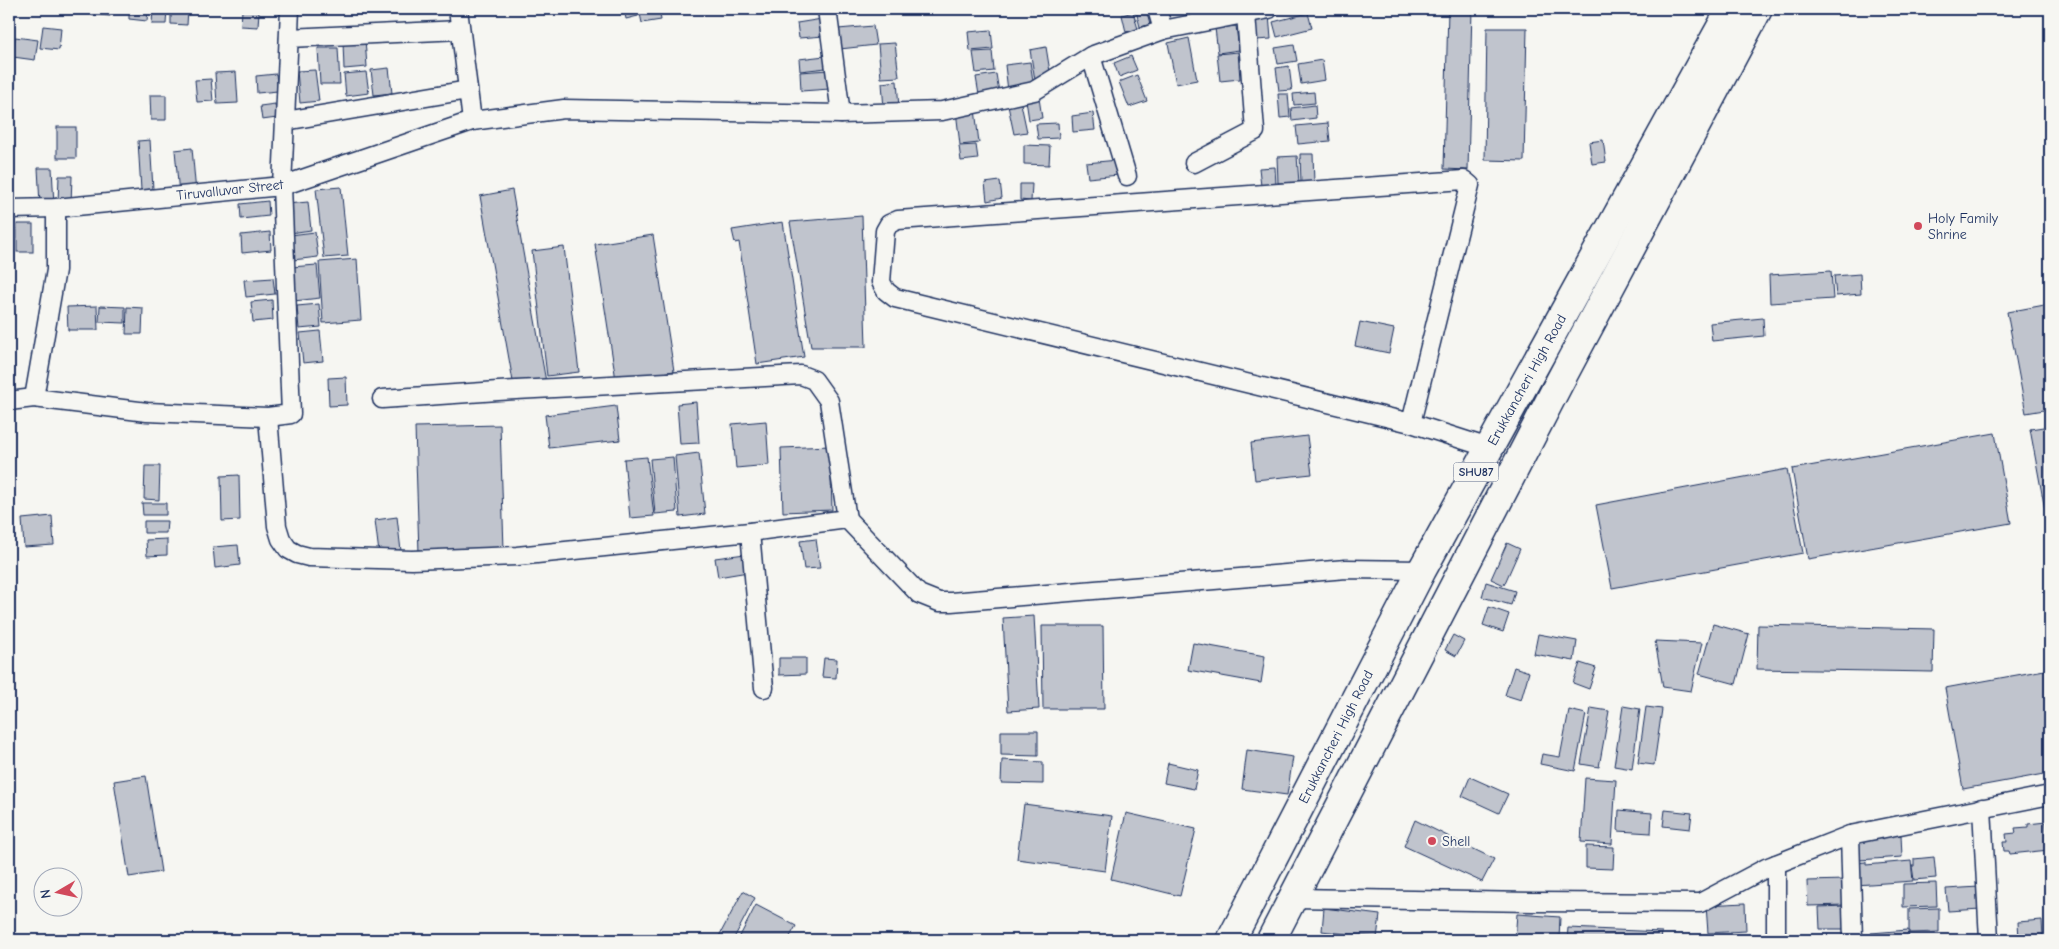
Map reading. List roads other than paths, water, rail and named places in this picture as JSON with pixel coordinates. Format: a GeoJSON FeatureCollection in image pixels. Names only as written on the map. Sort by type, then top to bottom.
{"type":"FeatureCollection","features":[{"type":"Feature","properties":{"kind":"main road","name":"Erukkancheri High Road"},"geometry":{"type":"LineString","coordinates":[[1231,940],[1422,570],[1731,9]]}},
{"type":"Feature","properties":{"kind":"main road","name":"SHU87"},"geometry":{"type":"LineString","coordinates":[[1271,940],[1559,382],[1758,9]]}},
{"type":"Feature","properties":{"kind":"main road"},"geometry":{"type":"LineString","coordinates":[[1534,366],[1559,382]]}},
{"type":"Feature","properties":{"kind":"street"},"geometry":{"type":"LineString","coordinates":[[9,401],[34,398],[147,412],[268,417],[291,414],[282,186],[290,9]]}},
{"type":"Feature","properties":{"kind":"street"},"geometry":{"type":"LineString","coordinates":[[458,9],[472,121]]}},
{"type":"Feature","properties":{"kind":"street"},"geometry":{"type":"LineString","coordinates":[[827,9],[841,114]]}},
{"type":"Feature","properties":{"kind":"street"},"geometry":{"type":"LineString","coordinates":[[1157,9],[1163,30]]}},
{"type":"Feature","properties":{"kind":"street","name":"Tiruvalluvar Street"},"geometry":{"type":"LineString","coordinates":[[9,209],[56,208],[282,186],[472,121],[564,109],[841,114],[942,111],[1034,91],[1091,56],[1163,30],[1269,9]]}},
{"type":"Feature","properties":{"kind":"street"},"geometry":{"type":"LineString","coordinates":[[1194,163],[1255,131],[1246,14]]}},
{"type":"Feature","properties":{"kind":"street"},"geometry":{"type":"LineString","coordinates":[[289,38],[460,30]]}},
{"type":"Feature","properties":{"kind":"street"},"geometry":{"type":"LineString","coordinates":[[1091,56],[1127,176]]}},
{"type":"Feature","properties":{"kind":"street"},"geometry":{"type":"LineString","coordinates":[[284,121],[468,90]]}},
{"type":"Feature","properties":{"kind":"street"},"geometry":{"type":"LineString","coordinates":[[1411,422],[1470,185],[1464,180],[898,220],[890,224],[885,231],[882,282],[886,291],[894,298],[1411,422],[1489,448]]}},
{"type":"Feature","properties":{"kind":"street"},"geometry":{"type":"LineString","coordinates":[[34,398],[56,270],[56,208]]}},
{"type":"Feature","properties":{"kind":"street"},"geometry":{"type":"LineString","coordinates":[[382,399],[801,375],[814,380],[829,401],[846,519],[919,594],[939,602],[1346,569],[1422,570]]}},
{"type":"Feature","properties":{"kind":"street"},"geometry":{"type":"LineString","coordinates":[[268,417],[277,526],[281,539],[288,549],[304,555],[412,560],[517,556],[750,532],[846,519]]}},
{"type":"Feature","properties":{"kind":"street"},"geometry":{"type":"LineString","coordinates":[[750,532],[764,688]]}},
{"type":"Feature","properties":{"kind":"street"},"geometry":{"type":"LineString","coordinates":[[1294,898],[1700,903],[1776,864],[1850,835],[2050,795]]}},
{"type":"Feature","properties":{"kind":"street"},"geometry":{"type":"LineString","coordinates":[[1982,808],[1989,940]]}},
{"type":"Feature","properties":{"kind":"street"},"geometry":{"type":"LineString","coordinates":[[1850,835],[1853,940]]}},
{"type":"Feature","properties":{"kind":"street"},"geometry":{"type":"LineString","coordinates":[[1776,864],[1776,940]]}},
{"type":"Feature","properties":{"kind":"place","name":"Holy Family Shrine"},"geometry":{"type":"Point","coordinates":[1918,226]}},
{"type":"Feature","properties":{"kind":"place","name":"Shell"},"geometry":{"type":"Point","coordinates":[1432,841]}}]}
